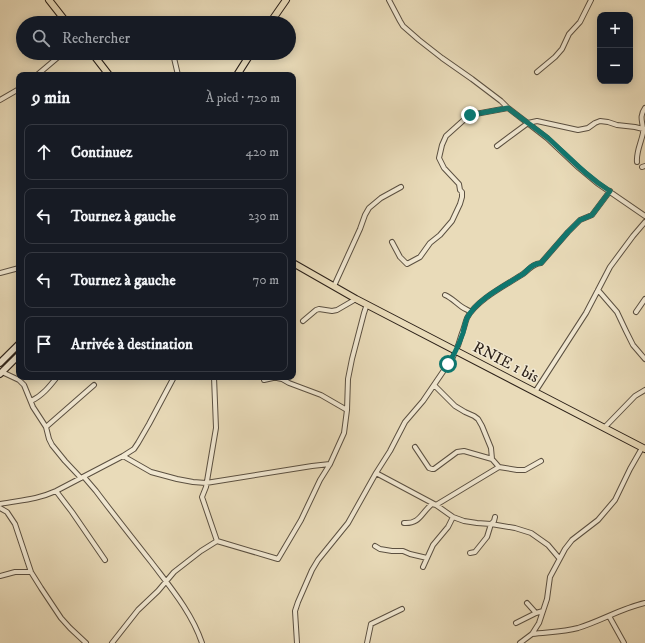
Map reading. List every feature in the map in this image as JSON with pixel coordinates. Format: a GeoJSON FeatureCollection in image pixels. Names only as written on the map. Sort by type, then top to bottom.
{"type":"FeatureCollection","features":[{"type":"Feature","properties":{"kind":"main road"},"geometry":{"type":"LineString","coordinates":[[49,0],[62,16]]}},
{"type":"Feature","properties":{"kind":"main road"},"geometry":{"type":"LineString","coordinates":[[275,16],[286,0]]}},
{"type":"Feature","properties":{"kind":"main road"},"geometry":{"type":"LineString","coordinates":[[98,60],[107,72]]}},
{"type":"Feature","properties":{"kind":"main road"},"geometry":{"type":"LineString","coordinates":[[239,72],[247,60]]}},
{"type":"Feature","properties":{"kind":"main road","name":"RNIE 1 bis"},"geometry":{"type":"LineString","coordinates":[[296,265],[356,299],[644,449]]}},
{"type":"Feature","properties":{"kind":"main road"},"geometry":{"type":"LineString","coordinates":[[0,363],[16,347]]}},
{"type":"Feature","properties":{"kind":"main road"},"geometry":{"type":"LineString","coordinates":[[1,373],[16,358]]}},
{"type":"Feature","properties":{"kind":"street"},"geometry":{"type":"LineString","coordinates":[[389,0],[403,26],[442,58],[478,83],[547,138],[579,168],[645,216]]}},
{"type":"Feature","properties":{"kind":"street"},"geometry":{"type":"LineString","coordinates":[[537,72],[562,49],[568,34],[580,22],[591,0]]}},
{"type":"Feature","properties":{"kind":"street"},"geometry":{"type":"LineString","coordinates":[[41,72],[55,60]]}},
{"type":"Feature","properties":{"kind":"street"},"geometry":{"type":"LineString","coordinates":[[174,60],[177,72]]}},
{"type":"Feature","properties":{"kind":"street"},"geometry":{"type":"LineString","coordinates":[[0,100],[16,91]]}},
{"type":"Feature","properties":{"kind":"street"},"geometry":{"type":"LineString","coordinates":[[392,242],[400,257],[406,264],[420,257],[430,243],[448,227],[460,204],[462,192],[459,184],[444,168],[439,158],[446,136],[470,115],[508,108]]}},
{"type":"Feature","properties":{"kind":"street"},"geometry":{"type":"LineString","coordinates":[[637,162],[636,158],[644,129],[641,119],[642,112],[645,108]]}},
{"type":"Feature","properties":{"kind":"street"},"geometry":{"type":"LineString","coordinates":[[497,146],[528,123],[537,121],[578,130],[588,128],[600,121],[617,125],[635,126],[644,129]]}},
{"type":"Feature","properties":{"kind":"street"},"geometry":{"type":"LineString","coordinates":[[334,286],[369,208],[381,198],[401,187]]}},
{"type":"Feature","properties":{"kind":"street"},"geometry":{"type":"LineString","coordinates":[[297,643],[295,611],[312,570],[318,560],[348,523],[403,426],[423,401],[456,351],[467,319],[471,312],[487,297],[532,265],[541,263],[580,220],[592,215],[610,191]]}},
{"type":"Feature","properties":{"kind":"street"},"geometry":{"type":"LineString","coordinates":[[535,392],[586,313],[610,267],[645,222]]}},
{"type":"Feature","properties":{"kind":"street"},"geometry":{"type":"LineString","coordinates":[[0,273],[16,269]]}},
{"type":"Feature","properties":{"kind":"street"},"geometry":{"type":"LineString","coordinates":[[598,290],[617,312],[633,345],[645,359]]}},
{"type":"Feature","properties":{"kind":"street"},"geometry":{"type":"LineString","coordinates":[[445,295],[450,297],[462,308],[471,312]]}},
{"type":"Feature","properties":{"kind":"street"},"geometry":{"type":"LineString","coordinates":[[636,312],[645,298]]}},
{"type":"Feature","properties":{"kind":"street"},"geometry":{"type":"LineString","coordinates":[[303,321],[316,310],[337,310],[356,299]]}},
{"type":"Feature","properties":{"kind":"street"},"geometry":{"type":"LineString","coordinates":[[112,643],[138,610],[158,591],[174,572],[201,551],[217,541],[278,559],[301,520],[344,433],[347,410],[348,379],[367,304]]}},
{"type":"Feature","properties":{"kind":"street"},"geometry":{"type":"LineString","coordinates":[[1,373],[16,379]]}},
{"type":"Feature","properties":{"kind":"street"},"geometry":{"type":"LineString","coordinates":[[19,380],[28,391],[33,407],[46,427],[52,445],[60,456],[82,477],[166,582],[189,616],[199,634],[202,643]]}},
{"type":"Feature","properties":{"kind":"street"},"geometry":{"type":"LineString","coordinates":[[31,401],[46,390],[55,380]]}},
{"type":"Feature","properties":{"kind":"street"},"geometry":{"type":"LineString","coordinates":[[0,504],[45,496],[134,449],[172,380]]}},
{"type":"Feature","properties":{"kind":"street"},"geometry":{"type":"LineString","coordinates":[[214,380],[216,428],[202,496],[217,541]]}},
{"type":"Feature","properties":{"kind":"street"},"geometry":{"type":"LineString","coordinates":[[283,380],[289,384],[321,395],[347,410]]}},
{"type":"Feature","properties":{"kind":"street"},"geometry":{"type":"LineString","coordinates":[[46,427],[94,385]]}},
{"type":"Feature","properties":{"kind":"street"},"geometry":{"type":"LineString","coordinates":[[434,385],[455,406],[474,416],[480,422],[491,448],[492,459]]}},
{"type":"Feature","properties":{"kind":"street"},"geometry":{"type":"LineString","coordinates":[[604,428],[635,396],[645,390]]}},
{"type":"Feature","properties":{"kind":"street"},"geometry":{"type":"LineString","coordinates":[[415,448],[429,468],[432,469],[457,452],[464,451],[492,459],[499,467],[510,469],[525,470],[541,461]]}},
{"type":"Feature","properties":{"kind":"street"},"geometry":{"type":"LineString","coordinates":[[520,643],[532,634],[538,623],[547,600],[550,577],[559,558],[572,540],[598,520],[615,500],[630,469],[644,449]]}},
{"type":"Feature","properties":{"kind":"street"},"geometry":{"type":"LineString","coordinates":[[122,456],[151,472],[187,481],[206,482],[330,464]]}},
{"type":"Feature","properties":{"kind":"street"},"geometry":{"type":"LineString","coordinates":[[404,523],[414,522],[432,504],[436,505],[499,467]]}},
{"type":"Feature","properties":{"kind":"street"},"geometry":{"type":"LineString","coordinates":[[376,473],[436,505],[453,517],[464,521],[515,528],[532,533],[548,545],[559,558]]}},
{"type":"Feature","properties":{"kind":"street"},"geometry":{"type":"LineString","coordinates":[[56,491],[105,560]]}},
{"type":"Feature","properties":{"kind":"street"},"geometry":{"type":"LineString","coordinates":[[0,508],[7,512],[15,524],[32,572],[61,618],[86,643]]}},
{"type":"Feature","properties":{"kind":"street"},"geometry":{"type":"LineString","coordinates":[[423,567],[433,545],[448,527],[453,517]]}},
{"type":"Feature","properties":{"kind":"street"},"geometry":{"type":"LineString","coordinates":[[470,553],[475,552],[487,537],[495,517]]}},
{"type":"Feature","properties":{"kind":"street"},"geometry":{"type":"LineString","coordinates":[[375,546],[380,549],[403,551],[427,558]]}},
{"type":"Feature","properties":{"kind":"street"},"geometry":{"type":"LineString","coordinates":[[0,576],[16,572],[32,572]]}},
{"type":"Feature","properties":{"kind":"street"},"geometry":{"type":"LineString","coordinates":[[527,603],[536,613]]}},
{"type":"Feature","properties":{"kind":"street"},"geometry":{"type":"LineString","coordinates":[[532,634],[578,628],[645,603]]}},
{"type":"Feature","properties":{"kind":"street"},"geometry":{"type":"LineString","coordinates":[[367,643],[371,624],[402,610]]}},
{"type":"Feature","properties":{"kind":"street"},"geometry":{"type":"LineString","coordinates":[[516,623],[543,611]]}},
{"type":"Feature","properties":{"kind":"street"},"geometry":{"type":"LineString","coordinates":[[609,616],[624,643]]}},
{"type":"Feature","properties":{"kind":"route"},"geometry":{"type":"LineString","coordinates":[[448,364],[456,351],[467,319],[471,312],[487,297],[532,265],[541,263],[580,220],[592,215],[610,191],[579,168],[547,138],[508,108],[470,115]]}}]}
